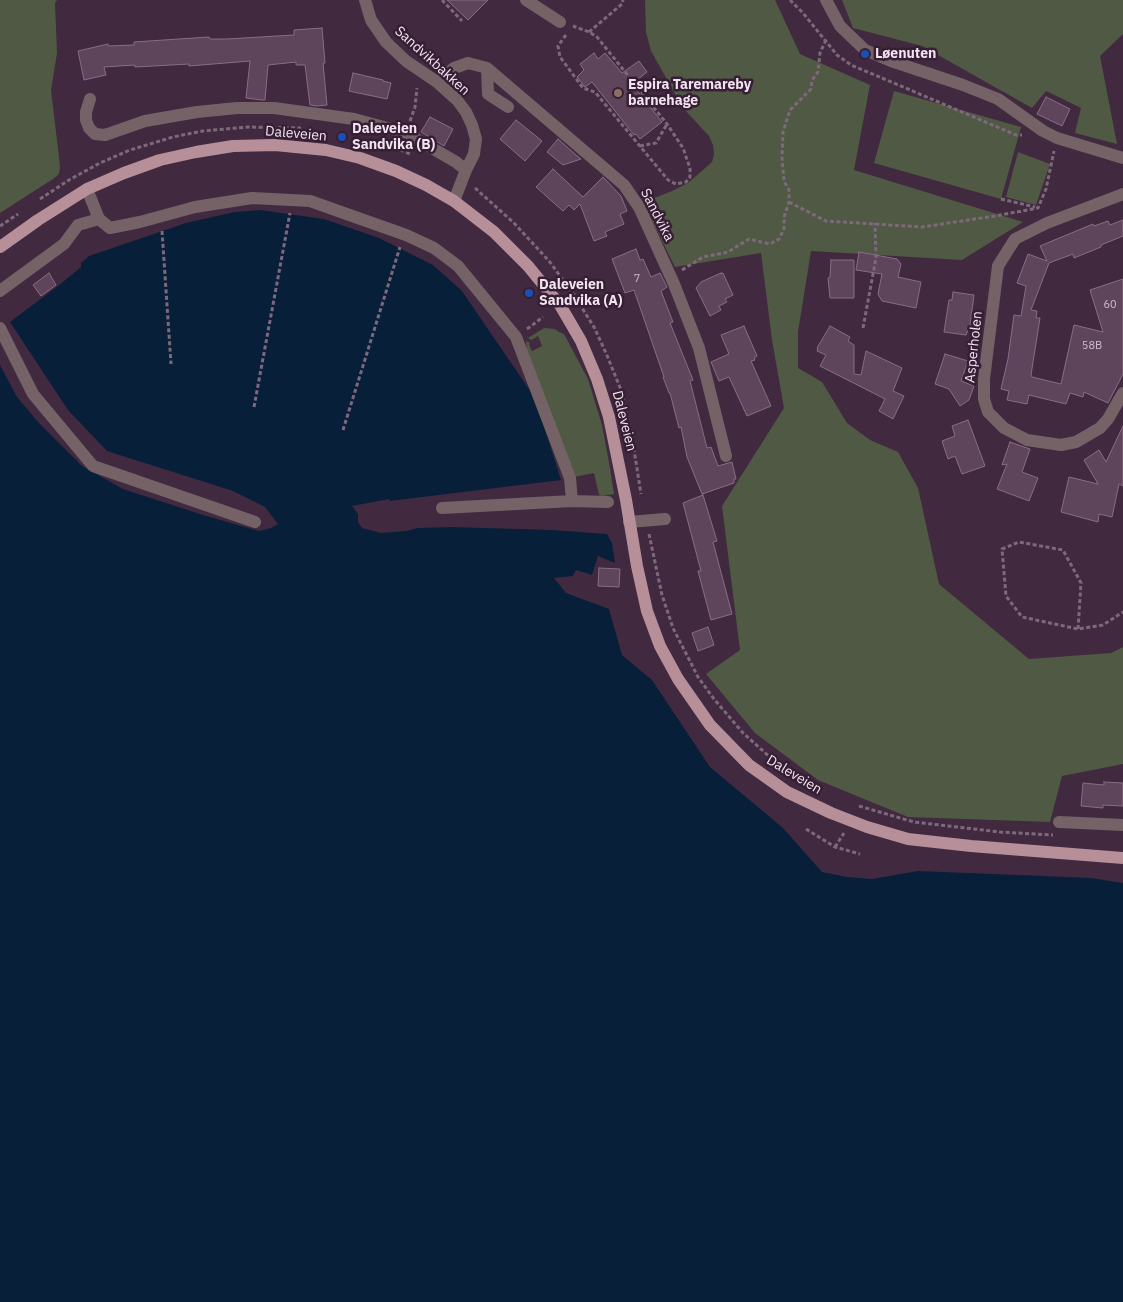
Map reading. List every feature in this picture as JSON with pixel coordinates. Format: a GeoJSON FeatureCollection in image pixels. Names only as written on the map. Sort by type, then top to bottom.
{"type":"FeatureCollection","features":[{"type":"Feature","properties":{"kind":"main road","name":"Daleveien"},"geometry":{"type":"LineString","coordinates":[[0,247],[87,189],[124,172],[169,158],[233,146],[276,145],[326,150],[360,158],[396,171],[426,185],[454,201],[494,232],[528,266],[560,305],[581,341],[597,379],[609,418],[637,566],[648,610],[660,646],[678,679],[710,725],[749,765],[787,792],[831,813],[852,822],[908,839],[1123,858]]}},
{"type":"Feature","properties":{"kind":"street","name":"Sandvikbakken"},"geometry":{"type":"LineString","coordinates":[[365,0],[372,20],[386,42],[406,61],[437,82],[457,100],[466,112],[472,125],[476,139],[474,154],[454,201]]}},
{"type":"Feature","properties":{"kind":"street"},"geometry":{"type":"LineString","coordinates":[[526,0],[566,24]]}},
{"type":"Feature","properties":{"kind":"street"},"geometry":{"type":"LineString","coordinates":[[826,0],[840,26],[864,50],[998,99],[1043,132],[1057,138],[1123,158]]}},
{"type":"Feature","properties":{"kind":"street"},"geometry":{"type":"LineString","coordinates":[[437,82],[454,68],[468,63],[487,68],[488,94],[508,107]]}},
{"type":"Feature","properties":{"kind":"street","name":"Sandvika"},"geometry":{"type":"LineString","coordinates":[[487,68],[624,185],[639,207],[699,348],[726,456]]}},
{"type":"Feature","properties":{"kind":"street"},"geometry":{"type":"LineString","coordinates":[[90,99],[86,120],[89,128],[95,134],[104,135],[145,121],[237,108],[274,108],[344,118],[406,133],[456,162],[466,170]]}},
{"type":"Feature","properties":{"kind":"street"},"geometry":{"type":"LineString","coordinates":[[87,189],[99,219],[110,228],[194,207],[252,198],[310,201],[406,235],[434,248],[458,266],[516,337],[570,478],[572,501]]}},
{"type":"Feature","properties":{"kind":"street","name":"Asperholen"},"geometry":{"type":"LineString","coordinates":[[1123,194],[1047,223],[1016,239],[998,266],[985,361],[984,399],[988,412],[1004,428],[1016,436],[1036,442],[1061,445],[1076,442],[1100,428],[1108,419],[1123,393]]}},
{"type":"Feature","properties":{"kind":"street"},"geometry":{"type":"LineString","coordinates":[[0,291],[64,244],[78,225],[99,219]]}},
{"type":"Feature","properties":{"kind":"street"},"geometry":{"type":"LineString","coordinates":[[0,328],[33,394],[93,466],[255,522]]}},
{"type":"Feature","properties":{"kind":"street"},"geometry":{"type":"LineString","coordinates":[[442,508],[572,501],[608,502]]}},
{"type":"Feature","properties":{"kind":"street"},"geometry":{"type":"LineString","coordinates":[[629,522],[665,519]]}},
{"type":"Feature","properties":{"kind":"street"},"geometry":{"type":"LineString","coordinates":[[1059,822],[1123,825]]}},
{"type":"Feature","properties":{"kind":"path"},"geometry":{"type":"LineString","coordinates":[[442,0],[462,21]]}},
{"type":"Feature","properties":{"kind":"path"},"geometry":{"type":"LineString","coordinates":[[588,32],[622,4],[622,0]]}},
{"type":"Feature","properties":{"kind":"path"},"geometry":{"type":"LineString","coordinates":[[566,24],[588,32],[597,37],[667,124],[683,148],[690,168],[690,177],[686,182],[676,184],[668,180],[595,92],[583,88],[560,57],[558,46],[566,24]]}},
{"type":"Feature","properties":{"kind":"path"},"geometry":{"type":"LineString","coordinates":[[669,274],[681,271],[703,257],[728,252],[749,239],[770,244],[778,239],[784,229],[784,217],[789,202],[789,190],[784,181],[782,158],[783,132],[790,110],[810,89],[812,80],[818,72],[820,53],[825,42]]}},
{"type":"Feature","properties":{"kind":"path"},"geometry":{"type":"LineString","coordinates":[[882,78],[1016,135],[1023,135]]}},
{"type":"Feature","properties":{"kind":"path"},"geometry":{"type":"LineString","coordinates":[[406,133],[415,107],[416,88]]}},
{"type":"Feature","properties":{"kind":"path"},"geometry":{"type":"LineString","coordinates":[[639,146],[656,143],[667,124]]}},
{"type":"Feature","properties":{"kind":"path"},"geometry":{"type":"LineString","coordinates":[[1038,208],[1046,189],[1057,138]]}},
{"type":"Feature","properties":{"kind":"path"},"geometry":{"type":"LineString","coordinates":[[1001,199],[1038,208],[1047,223]]}},
{"type":"Feature","properties":{"kind":"path"},"geometry":{"type":"LineString","coordinates":[[789,202],[826,221],[922,227],[1038,208]]}},
{"type":"Feature","properties":{"kind":"path"},"geometry":{"type":"LineString","coordinates":[[254,407],[290,210]]}},
{"type":"Feature","properties":{"kind":"path"},"geometry":{"type":"LineString","coordinates":[[863,328],[876,258],[875,224]]}},
{"type":"Feature","properties":{"kind":"path"},"geometry":{"type":"LineString","coordinates":[[162,231],[171,364]]}},
{"type":"Feature","properties":{"kind":"path"},"geometry":{"type":"LineString","coordinates":[[343,430],[401,244]]}},
{"type":"Feature","properties":{"kind":"path"},"geometry":{"type":"LineString","coordinates":[[516,337],[543,318]]}},
{"type":"Feature","properties":{"kind":"path"},"geometry":{"type":"LineString","coordinates":[[1078,629],[1081,583],[1063,550],[1018,542],[1002,549],[1006,596],[1022,617],[1078,629],[1103,626],[1123,612]]}},
{"type":"Feature","properties":{"kind":"path"},"geometry":{"type":"LineString","coordinates":[[806,829],[835,847],[860,854]]}},
{"type":"Feature","properties":{"kind":"green space"},"geometry":{"type":"Polygon","coordinates":[[[0,0],[57,0],[55,3],[57,53],[51,90],[60,166],[59,174],[53,179],[0,213],[0,0]]]}},
{"type":"Feature","properties":{"kind":"green space"},"geometry":{"type":"Polygon","coordinates":[[[645,0],[775,0],[800,54],[870,85],[854,170],[1023,222],[962,260],[811,251],[798,332],[798,368],[822,382],[847,423],[870,440],[898,452],[918,488],[939,584],[1029,659],[1111,653],[1123,647],[1123,764],[1062,776],[1050,822],[908,817],[818,780],[755,733],[706,674],[740,650],[722,506],[784,408],[772,340],[761,253],[675,267],[644,205],[654,198],[688,183],[712,162],[714,154],[709,136],[683,108],[651,51],[646,32],[645,0]]]}},
{"type":"Feature","properties":{"kind":"green space"},"geometry":{"type":"Polygon","coordinates":[[[842,0],[1123,0],[1123,34],[1100,56],[1117,144],[1075,133],[1081,108],[1046,91],[1032,108],[922,46],[853,28],[842,0]]]}},
{"type":"Feature","properties":{"kind":"green space"},"geometry":{"type":"Polygon","coordinates":[[[894,91],[1021,127],[1001,199],[874,163],[894,91]]]}},
{"type":"Feature","properties":{"kind":"green space"},"geometry":{"type":"Polygon","coordinates":[[[1018,152],[1050,164],[1036,205],[1006,197],[1018,152]]]}},
{"type":"Feature","properties":{"kind":"green space"},"geometry":{"type":"Polygon","coordinates":[[[544,328],[555,329],[564,334],[588,379],[602,425],[614,494],[599,495],[594,473],[574,477],[527,352],[526,341],[530,343],[532,351],[542,346],[538,336],[531,340],[528,338],[544,328]]]}},
{"type":"Feature","properties":{"kind":"water"},"geometry":{"type":"Polygon","coordinates":[[[260,210],[324,219],[379,238],[433,265],[462,291],[535,398],[561,480],[390,501],[389,499],[352,506],[358,514],[358,522],[362,528],[381,533],[418,528],[452,527],[552,530],[607,534],[612,543],[615,563],[598,556],[592,575],[576,570],[573,576],[554,578],[566,593],[609,609],[622,655],[652,680],[710,767],[783,828],[822,872],[872,879],[918,871],[1091,878],[1123,883],[1123,1302],[0,1302],[0,365],[17,397],[39,423],[82,466],[123,489],[203,515],[259,531],[278,524],[265,507],[233,491],[107,451],[68,410],[10,322],[81,267],[81,263],[89,256],[186,223],[235,212],[260,210]]]}},
{"type":"Feature","properties":{"kind":"building"},"geometry":{"type":"Polygon","coordinates":[[[447,0],[488,0],[468,20],[447,0]]]}},
{"type":"Feature","properties":{"kind":"building"},"geometry":{"type":"Polygon","coordinates":[[[322,28],[327,105],[317,106],[310,105],[305,65],[296,65],[296,62],[268,65],[265,100],[262,100],[246,98],[250,61],[189,66],[189,64],[104,67],[106,75],[84,80],[78,51],[108,44],[108,46],[134,45],[134,42],[209,37],[210,39],[227,39],[294,35],[294,30],[322,28]]]}},
{"type":"Feature","properties":{"kind":"building"},"geometry":{"type":"Polygon","coordinates":[[[594,53],[598,59],[605,53],[622,73],[639,61],[647,72],[632,84],[662,122],[640,139],[636,134],[634,135],[592,82],[585,87],[577,77],[584,70],[580,64],[594,53]]]}},
{"type":"Feature","properties":{"kind":"building"},"geometry":{"type":"Polygon","coordinates":[[[353,73],[391,83],[387,99],[349,91],[353,73]]]}},
{"type":"Feature","properties":{"kind":"building"},"geometry":{"type":"Polygon","coordinates":[[[1046,97],[1070,109],[1062,126],[1037,114],[1046,97]]]}},
{"type":"Feature","properties":{"kind":"building"},"geometry":{"type":"Polygon","coordinates":[[[430,117],[453,129],[444,146],[421,132],[430,117]]]}},
{"type":"Feature","properties":{"kind":"building"},"geometry":{"type":"Polygon","coordinates":[[[516,120],[542,141],[525,161],[500,139],[516,120]]]}},
{"type":"Feature","properties":{"kind":"building"},"geometry":{"type":"Polygon","coordinates":[[[558,139],[581,159],[563,165],[547,152],[558,139]]]}},
{"type":"Feature","properties":{"kind":"building"},"geometry":{"type":"Polygon","coordinates":[[[553,169],[583,197],[603,177],[621,196],[627,211],[620,214],[624,224],[605,232],[607,236],[594,241],[580,204],[574,210],[569,205],[563,211],[536,187],[553,169]]]}},
{"type":"Feature","properties":{"kind":"building"},"geometry":{"type":"Polygon","coordinates":[[[1123,220],[1123,236],[1074,258],[1073,254],[1049,263],[1031,310],[1037,311],[1036,318],[1040,318],[1031,375],[1032,377],[1061,384],[1074,325],[1103,332],[1090,290],[1123,279],[1123,374],[1108,403],[1084,392],[1083,397],[1070,393],[1066,404],[1029,395],[1027,404],[1007,400],[1009,391],[1001,389],[1008,359],[1014,315],[1021,316],[1026,286],[1017,283],[1028,254],[1047,261],[1040,246],[1093,224],[1094,226],[1108,221],[1110,225],[1123,220]]]}},
{"type":"Feature","properties":{"kind":"building"},"geometry":{"type":"Polygon","coordinates":[[[636,249],[640,260],[643,259],[651,277],[660,273],[667,287],[661,291],[673,322],[670,323],[693,380],[690,381],[707,448],[711,447],[718,466],[732,462],[736,479],[734,479],[734,483],[702,494],[687,457],[681,427],[679,428],[670,393],[634,290],[625,293],[612,259],[636,249]]]}},
{"type":"Feature","properties":{"kind":"building"},"geometry":{"type":"Polygon","coordinates":[[[859,252],[897,259],[901,264],[898,277],[921,282],[916,308],[882,301],[878,294],[882,274],[856,270],[859,252]]]}},
{"type":"Feature","properties":{"kind":"building"},"geometry":{"type":"Polygon","coordinates":[[[831,260],[854,260],[854,298],[830,298],[828,278],[830,277],[831,260]]]}},
{"type":"Feature","properties":{"kind":"building"},"geometry":{"type":"Polygon","coordinates":[[[49,273],[56,285],[41,296],[33,285],[49,273]]]}},
{"type":"Feature","properties":{"kind":"building"},"geometry":{"type":"Polygon","coordinates":[[[723,273],[733,295],[725,299],[727,302],[719,306],[721,310],[710,316],[696,288],[701,282],[723,273]]]}},
{"type":"Feature","properties":{"kind":"building"},"geometry":{"type":"Polygon","coordinates":[[[953,292],[974,295],[970,325],[966,335],[944,332],[949,300],[952,300],[953,292]]]}},
{"type":"Feature","properties":{"kind":"building"},"geometry":{"type":"Polygon","coordinates":[[[744,326],[757,356],[754,358],[755,360],[751,361],[771,406],[747,416],[729,377],[719,381],[711,362],[729,354],[721,335],[744,326]]]}},
{"type":"Feature","properties":{"kind":"building"},"geometry":{"type":"Polygon","coordinates":[[[830,326],[850,337],[848,341],[854,345],[854,374],[861,375],[866,351],[902,368],[893,391],[904,396],[893,419],[879,411],[885,399],[820,366],[826,355],[817,351],[817,348],[830,326]]]}},
{"type":"Feature","properties":{"kind":"building"},"geometry":{"type":"Polygon","coordinates":[[[945,354],[968,361],[961,381],[974,386],[969,400],[960,406],[949,389],[935,384],[945,354]]]}},
{"type":"Feature","properties":{"kind":"building"},"geometry":{"type":"Polygon","coordinates":[[[968,420],[985,466],[962,474],[955,456],[948,459],[942,441],[955,436],[952,426],[968,420]]]}},
{"type":"Feature","properties":{"kind":"building"},"geometry":{"type":"Polygon","coordinates":[[[1123,426],[1123,486],[1119,484],[1112,517],[1099,514],[1098,522],[1061,512],[1069,477],[1098,484],[1084,460],[1099,450],[1106,462],[1123,426]]]}},
{"type":"Feature","properties":{"kind":"building"},"geometry":{"type":"Polygon","coordinates":[[[1010,442],[1030,449],[1022,472],[1038,478],[1029,501],[997,489],[1007,464],[1002,465],[1010,442]]]}},
{"type":"Feature","properties":{"kind":"building"},"geometry":{"type":"Polygon","coordinates":[[[703,495],[717,541],[713,542],[732,614],[711,620],[698,571],[701,571],[683,503],[703,495]]]}},
{"type":"Feature","properties":{"kind":"building"},"geometry":{"type":"Polygon","coordinates":[[[599,568],[620,569],[619,587],[598,586],[599,568]]]}},
{"type":"Feature","properties":{"kind":"building"},"geometry":{"type":"Polygon","coordinates":[[[708,627],[714,645],[698,651],[692,633],[708,627]]]}},
{"type":"Feature","properties":{"kind":"building"},"geometry":{"type":"Polygon","coordinates":[[[1104,782],[1123,783],[1123,806],[1103,805],[1103,808],[1081,806],[1083,783],[1104,785],[1104,782]]]}},
{"type":"Feature","properties":{"kind":"place","name":"Løenuten"},"geometry":{"type":"Point","coordinates":[865,54]}},
{"type":"Feature","properties":{"kind":"place","name":"Espira Taremareby barnehage"},"geometry":{"type":"Point","coordinates":[618,93]}},
{"type":"Feature","properties":{"kind":"place","name":"Daleveien Sandvika (B)"},"geometry":{"type":"Point","coordinates":[342,137]}},
{"type":"Feature","properties":{"kind":"place","name":"Daleveien Sandvika (A)"},"geometry":{"type":"Point","coordinates":[529,293]}}]}
